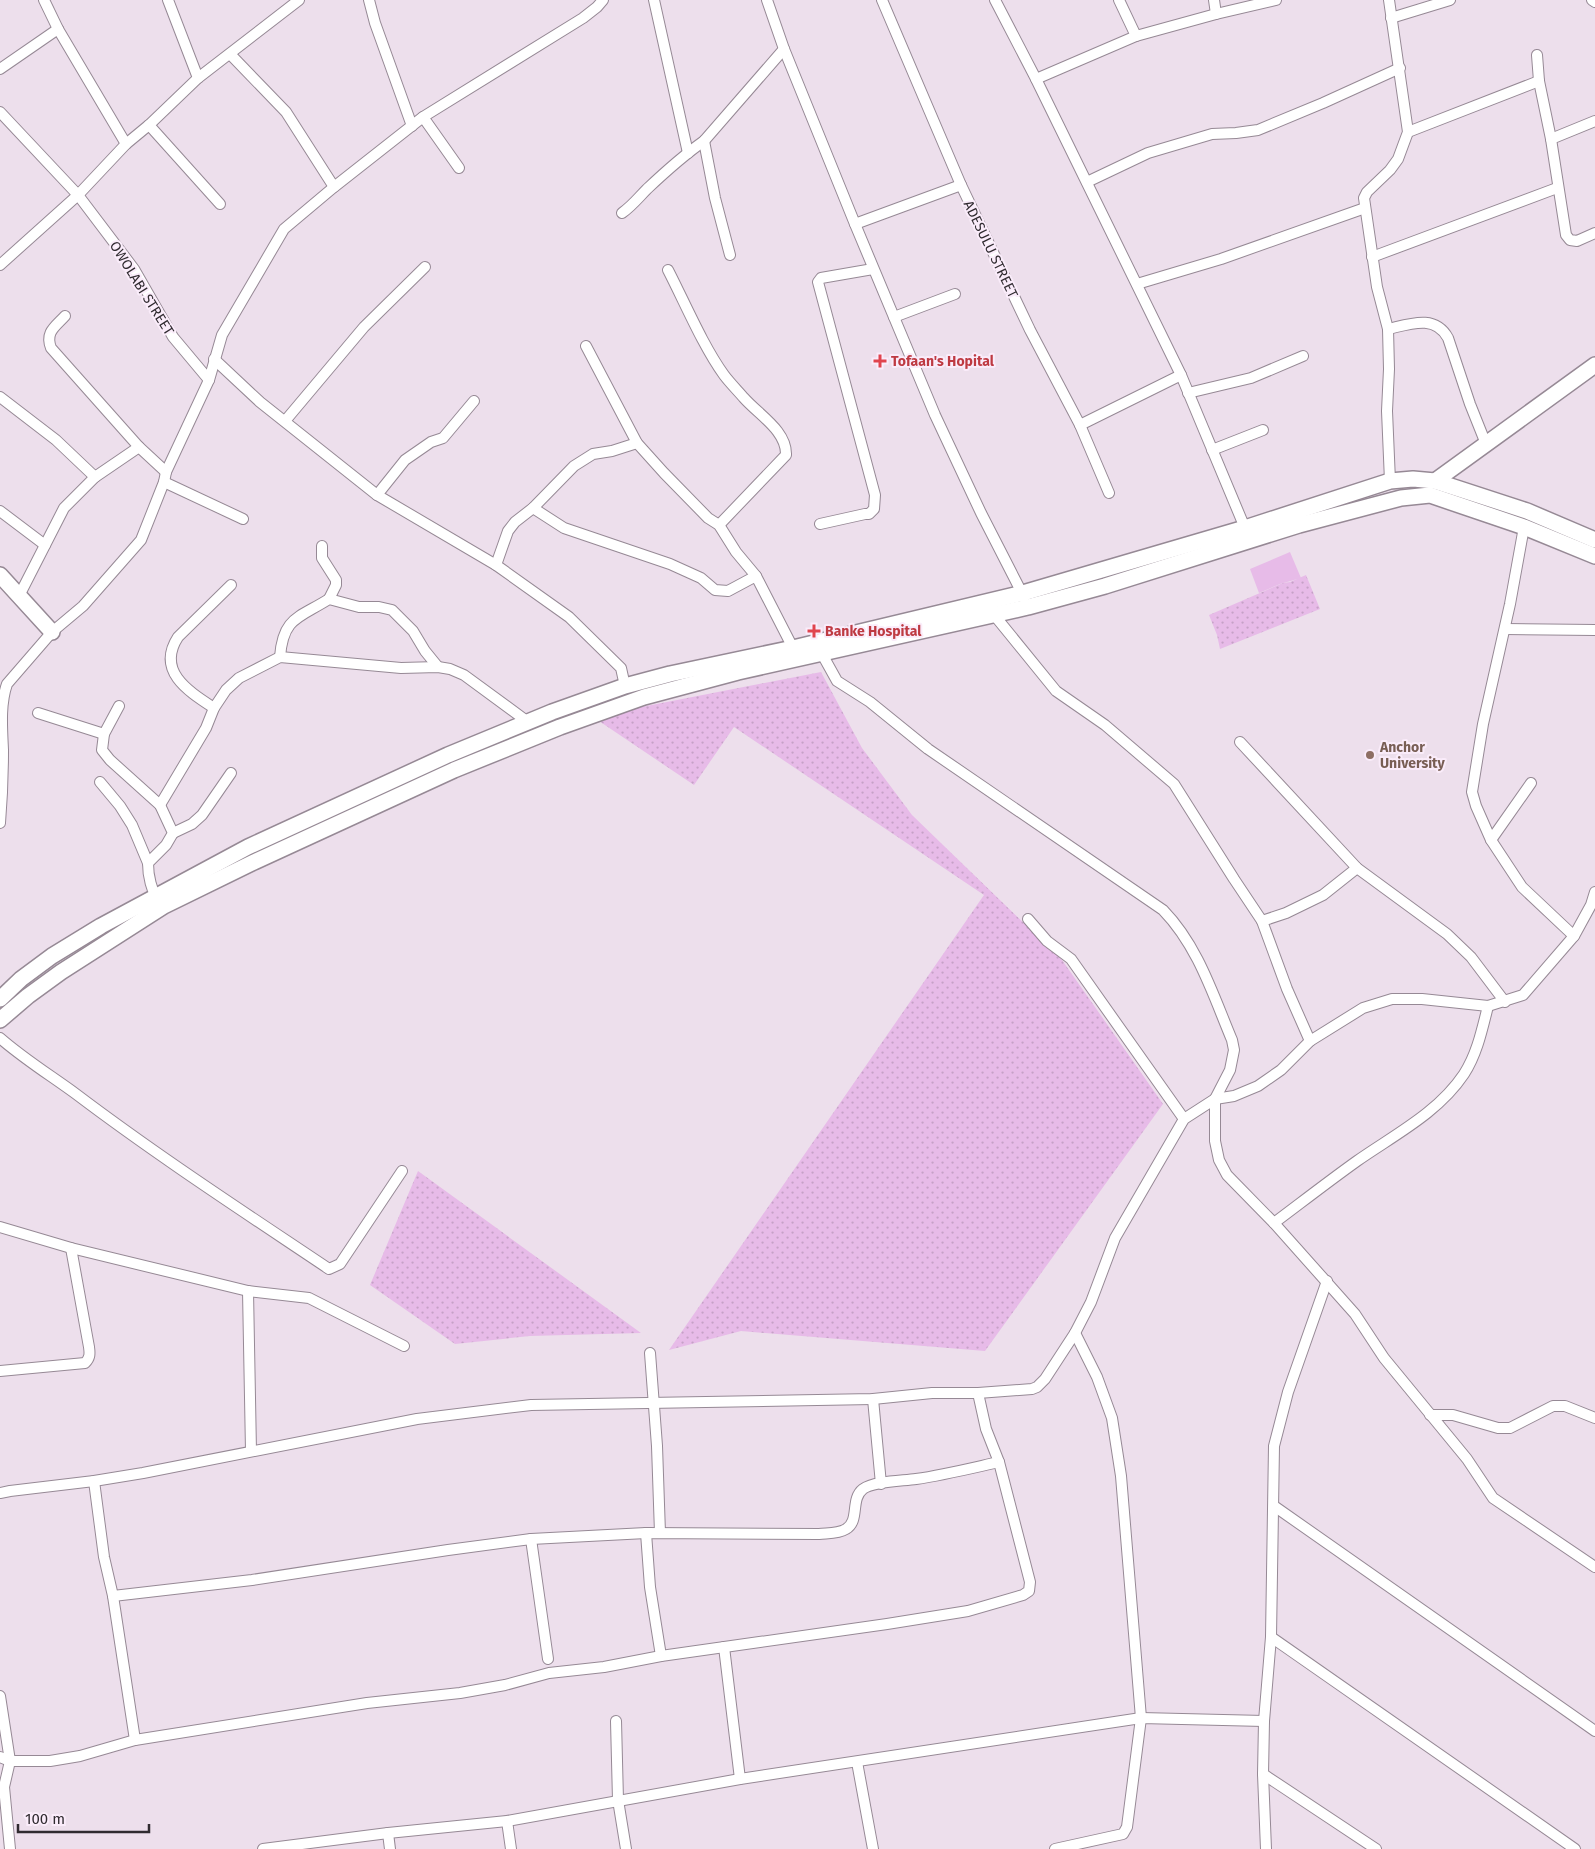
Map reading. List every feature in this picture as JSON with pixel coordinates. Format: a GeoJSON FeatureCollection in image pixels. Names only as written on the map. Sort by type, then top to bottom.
{"type":"FeatureCollection","features":[{"type":"Feature","properties":{"kind":"street"},"geometry":{"type":"LineString","coordinates":[[44,0],[58,29],[126,144]]}},
{"type":"Feature","properties":{"kind":"street"},"geometry":{"type":"LineString","coordinates":[[168,0],[198,78]]}},
{"type":"Feature","properties":{"kind":"street"},"geometry":{"type":"LineString","coordinates":[[0,265],[78,194],[126,144],[149,125],[198,78],[299,0]]}},
{"type":"Feature","properties":{"kind":"street"},"geometry":{"type":"LineString","coordinates":[[369,0],[375,23],[412,126]]}},
{"type":"Feature","properties":{"kind":"street"},"geometry":{"type":"LineString","coordinates":[[0,823],[4,693],[8,684],[52,632],[83,606],[141,540],[165,477],[209,380],[222,335],[284,229],[334,187],[423,118],[583,18],[603,0]]}},
{"type":"Feature","properties":{"kind":"street"},"geometry":{"type":"LineString","coordinates":[[654,0],[688,153]]}},
{"type":"Feature","properties":{"kind":"street"},"geometry":{"type":"LineString","coordinates":[[767,0],[784,49],[934,415],[981,513],[1023,593],[1028,608]]}},
{"type":"Feature","properties":{"kind":"street","name":"ADESULU STREET"},"geometry":{"type":"LineString","coordinates":[[882,0],[961,186],[1030,330],[1080,425],[1109,493]]}},
{"type":"Feature","properties":{"kind":"street"},"geometry":{"type":"LineString","coordinates":[[995,0],[1036,79],[1181,375],[1246,528]]}},
{"type":"Feature","properties":{"kind":"street"},"geometry":{"type":"LineString","coordinates":[[1119,0],[1136,36]]}},
{"type":"Feature","properties":{"kind":"street"},"geometry":{"type":"LineString","coordinates":[[1214,0],[1216,14]]}},
{"type":"Feature","properties":{"kind":"street"},"geometry":{"type":"LineString","coordinates":[[1036,79],[1136,36],[1276,0]]}},
{"type":"Feature","properties":{"kind":"street"},"geometry":{"type":"LineString","coordinates":[[1389,0],[1408,132],[1398,159],[1390,170],[1365,195],[1365,208],[1377,287],[1388,329],[1387,411],[1390,481]]}},
{"type":"Feature","properties":{"kind":"street"},"geometry":{"type":"LineString","coordinates":[[1391,18],[1450,0]]}},
{"type":"Feature","properties":{"kind":"street"},"geometry":{"type":"LineString","coordinates":[[0,69],[58,29]]}},
{"type":"Feature","properties":{"kind":"street"},"geometry":{"type":"LineString","coordinates":[[622,214],[688,153],[704,141],[784,49]]}},
{"type":"Feature","properties":{"kind":"street"},"geometry":{"type":"LineString","coordinates":[[230,54],[286,112],[334,187]]}},
{"type":"Feature","properties":{"kind":"street"},"geometry":{"type":"LineString","coordinates":[[1537,55],[1539,81],[1551,139],[1557,188],[1566,235],[1570,240],[1577,241],[1595,233]]}},
{"type":"Feature","properties":{"kind":"street"},"geometry":{"type":"LineString","coordinates":[[1087,182],[1148,153],[1212,134],[1258,130],[1324,104],[1400,68]]}},
{"type":"Feature","properties":{"kind":"street"},"geometry":{"type":"LineString","coordinates":[[1408,132],[1539,81]]}},
{"type":"Feature","properties":{"kind":"street","name":"OWOLABI STREET"},"geometry":{"type":"LineString","coordinates":[[0,112],[78,194],[134,269],[173,337],[209,380]]}},
{"type":"Feature","properties":{"kind":"street"},"geometry":{"type":"LineString","coordinates":[[423,118],[459,168]]}},
{"type":"Feature","properties":{"kind":"street"},"geometry":{"type":"LineString","coordinates":[[1551,139],[1595,120]]}},
{"type":"Feature","properties":{"kind":"street"},"geometry":{"type":"LineString","coordinates":[[149,125],[220,204]]}},
{"type":"Feature","properties":{"kind":"street"},"geometry":{"type":"LineString","coordinates":[[704,141],[715,198],[730,255]]}},
{"type":"Feature","properties":{"kind":"street"},"geometry":{"type":"LineString","coordinates":[[855,224],[961,186]]}},
{"type":"Feature","properties":{"kind":"street"},"geometry":{"type":"LineString","coordinates":[[1372,257],[1557,188]]}},
{"type":"Feature","properties":{"kind":"street"},"geometry":{"type":"LineString","coordinates":[[1137,284],[1221,260],[1365,208]]}},
{"type":"Feature","properties":{"kind":"street"},"geometry":{"type":"LineString","coordinates":[[285,421],[364,327],[425,267]]}},
{"type":"Feature","properties":{"kind":"street"},"geometry":{"type":"LineString","coordinates":[[820,524],[869,514],[874,509],[875,495],[818,282],[820,278],[873,269]]}},
{"type":"Feature","properties":{"kind":"street"},"geometry":{"type":"LineString","coordinates":[[668,270],[703,339],[724,375],[781,436],[786,446],[786,455],[719,525]]}},
{"type":"Feature","properties":{"kind":"street"},"geometry":{"type":"LineString","coordinates":[[894,316],[955,294]]}},
{"type":"Feature","properties":{"kind":"street"},"geometry":{"type":"LineString","coordinates":[[65,316],[50,333],[48,341],[51,348],[165,477],[243,519]]}},
{"type":"Feature","properties":{"kind":"street"},"geometry":{"type":"LineString","coordinates":[[1388,329],[1418,323],[1437,324],[1443,329],[1448,338],[1470,404],[1486,444]]}},
{"type":"Feature","properties":{"kind":"street"},"geometry":{"type":"LineString","coordinates":[[586,346],[637,443],[708,518],[719,525],[736,552],[756,576],[793,648]]}},
{"type":"Feature","properties":{"kind":"street"},"geometry":{"type":"LineString","coordinates":[[1188,393],[1251,378],[1302,356]]}},
{"type":"Feature","properties":{"kind":"street"},"geometry":{"type":"LineString","coordinates":[[214,359],[260,402],[377,495],[496,565],[569,616],[621,668],[625,686]]}},
{"type":"Feature","properties":{"kind":"street"},"geometry":{"type":"LineString","coordinates":[[1440,483],[1486,444],[1595,365]]}},
{"type":"Feature","properties":{"kind":"street"},"geometry":{"type":"LineString","coordinates":[[1440,483],[1595,374]]}},
{"type":"Feature","properties":{"kind":"street"},"geometry":{"type":"LineString","coordinates":[[1080,425],[1181,375]]}},
{"type":"Feature","properties":{"kind":"street"},"geometry":{"type":"LineString","coordinates":[[0,397],[56,440],[94,477]]}},
{"type":"Feature","properties":{"kind":"street"},"geometry":{"type":"LineString","coordinates":[[377,495],[405,460],[431,442],[443,438],[474,401]]}},
{"type":"Feature","properties":{"kind":"street"},"geometry":{"type":"LineString","coordinates":[[1212,450],[1263,430]]}},
{"type":"Feature","properties":{"kind":"street"},"geometry":{"type":"LineString","coordinates":[[496,565],[508,531],[515,522],[533,508],[574,466],[593,454],[612,451],[637,443]]}},
{"type":"Feature","properties":{"kind":"street"},"geometry":{"type":"LineString","coordinates":[[19,596],[64,508],[94,477],[139,447]]}},
{"type":"Feature","properties":{"kind":"street"},"geometry":{"type":"LineString","coordinates":[[0,1020],[28,996],[160,901],[248,847],[448,755],[528,722],[625,686],[1023,593],[1246,528],[1390,481],[1413,479],[1440,483],[1527,511],[1595,540]]}},
{"type":"Feature","properties":{"kind":"street"},"geometry":{"type":"LineString","coordinates":[[0,999],[21,979],[52,956],[100,926],[254,862],[445,774],[560,727],[644,697],[738,672],[1028,608],[1105,586],[1299,525],[1401,498],[1430,494],[1524,527],[1595,556]]}},
{"type":"Feature","properties":{"kind":"street"},"geometry":{"type":"LineString","coordinates":[[533,508],[564,528],[670,564],[700,578],[715,590],[728,592],[756,576]]}},
{"type":"Feature","properties":{"kind":"street"},"geometry":{"type":"LineString","coordinates":[[0,511],[45,545]]}},
{"type":"Feature","properties":{"kind":"street"},"geometry":{"type":"LineString","coordinates":[[1524,527],[1505,629],[1483,724],[1472,785],[1474,800],[1491,840],[1522,887],[1574,936]]}},
{"type":"Feature","properties":{"kind":"street"},"geometry":{"type":"LineString","coordinates":[[280,657],[281,642],[289,624],[329,599],[336,586],[336,580],[322,558],[322,546]]}},
{"type":"Feature","properties":{"kind":"street"},"geometry":{"type":"LineString","coordinates":[[0,575],[52,632]]}},
{"type":"Feature","properties":{"kind":"street"},"geometry":{"type":"LineString","coordinates":[[214,708],[188,692],[173,672],[171,654],[173,645],[178,637],[231,585]]}},
{"type":"Feature","properties":{"kind":"street"},"geometry":{"type":"LineString","coordinates":[[329,599],[359,607],[379,607],[392,610],[413,631],[424,651],[438,667]]}},
{"type":"Feature","properties":{"kind":"street"},"geometry":{"type":"LineString","coordinates":[[994,616],[1056,691],[1104,724],[1174,784],[1262,921],[1287,989],[1310,1041]]}},
{"type":"Feature","properties":{"kind":"street"},"geometry":{"type":"LineString","coordinates":[[1505,629],[1595,630]]}},
{"type":"Feature","properties":{"kind":"street"},"geometry":{"type":"LineString","coordinates":[[822,654],[837,682],[870,702],[928,749],[1163,910],[1173,920],[1197,957],[1232,1040],[1234,1050],[1230,1070],[1215,1099],[1215,1140],[1219,1160],[1227,1175],[1274,1223],[1355,1314],[1384,1358],[1466,1458],[1493,1498],[1595,1567]]}},
{"type":"Feature","properties":{"kind":"street"},"geometry":{"type":"LineString","coordinates":[[160,805],[206,728],[214,708],[226,690],[239,678],[280,657],[401,668],[438,667],[450,669],[464,675],[528,722]]}},
{"type":"Feature","properties":{"kind":"street"},"geometry":{"type":"LineString","coordinates":[[119,706],[104,734],[102,750],[110,760],[160,805],[173,833]]}},
{"type":"Feature","properties":{"kind":"street"},"geometry":{"type":"LineString","coordinates":[[38,713],[104,734]]}},
{"type":"Feature","properties":{"kind":"street"},"geometry":{"type":"LineString","coordinates":[[1240,742],[1357,868],[1446,934],[1465,951],[1505,1002]]}},
{"type":"Feature","properties":{"kind":"street"},"geometry":{"type":"LineString","coordinates":[[148,863],[166,845],[173,833],[192,824],[202,815],[231,773]]}},
{"type":"Feature","properties":{"kind":"street"},"geometry":{"type":"LineString","coordinates":[[100,782],[120,806],[132,825],[148,863],[148,872],[160,901]]}},
{"type":"Feature","properties":{"kind":"street"},"geometry":{"type":"LineString","coordinates":[[1491,840],[1532,783]]}},
{"type":"Feature","properties":{"kind":"street"},"geometry":{"type":"LineString","coordinates":[[1262,921],[1286,913],[1324,895],[1357,868]]}},
{"type":"Feature","properties":{"kind":"street"},"geometry":{"type":"LineString","coordinates":[[0,1493],[94,1481],[416,1419],[484,1409],[531,1405],[874,1399],[932,1393],[978,1393],[1032,1389],[1045,1379],[1075,1333],[1092,1302],[1115,1238],[1184,1120],[1215,1099],[1234,1096],[1258,1086],[1281,1070],[1310,1041],[1364,1008],[1392,999],[1422,999],[1488,1006],[1523,995],[1574,936],[1591,905],[1595,892]]}},
{"type":"Feature","properties":{"kind":"street"},"geometry":{"type":"LineString","coordinates":[[1028,919],[1047,942],[1071,959],[1184,1120]]}},
{"type":"Feature","properties":{"kind":"street"},"geometry":{"type":"LineString","coordinates":[[1274,1223],[1357,1161],[1425,1115],[1446,1097],[1464,1074],[1477,1047],[1488,1006]]}},
{"type":"Feature","properties":{"kind":"street"},"geometry":{"type":"LineString","coordinates":[[0,1038],[18,1054],[97,1112],[329,1269],[340,1264],[402,1171]]}},
{"type":"Feature","properties":{"kind":"street"},"geometry":{"type":"LineString","coordinates":[[0,1228],[71,1248],[248,1291],[309,1298],[404,1346]]}},
{"type":"Feature","properties":{"kind":"street"},"geometry":{"type":"LineString","coordinates":[[0,1371],[75,1365],[85,1363],[88,1360],[89,1346],[71,1248]]}},
{"type":"Feature","properties":{"kind":"street"},"geometry":{"type":"LineString","coordinates":[[1266,1849],[1263,1774],[1264,1721],[1271,1637],[1274,1446],[1288,1392],[1327,1281]]}},
{"type":"Feature","properties":{"kind":"street"},"geometry":{"type":"LineString","coordinates":[[248,1291],[251,1451]]}},
{"type":"Feature","properties":{"kind":"street"},"geometry":{"type":"LineString","coordinates":[[1054,1849],[1123,1834],[1127,1827],[1141,1718],[1121,1476],[1112,1418],[1097,1376],[1075,1333]]}},
{"type":"Feature","properties":{"kind":"street"},"geometry":{"type":"LineString","coordinates":[[650,1353],[657,1446],[660,1532]]}},
{"type":"Feature","properties":{"kind":"street"},"geometry":{"type":"LineString","coordinates":[[0,1757],[10,1761],[40,1762],[80,1756],[135,1740],[367,1703],[460,1693],[505,1685],[549,1673],[968,1611],[1027,1593],[1030,1591],[1030,1582],[999,1462],[986,1429],[978,1393]]}},
{"type":"Feature","properties":{"kind":"street"},"geometry":{"type":"LineString","coordinates":[[874,1399],[881,1484]]}},
{"type":"Feature","properties":{"kind":"street"},"geometry":{"type":"LineString","coordinates":[[1430,1415],[1453,1415],[1498,1428],[1510,1428],[1553,1406],[1565,1406],[1595,1418]]}},
{"type":"Feature","properties":{"kind":"street"},"geometry":{"type":"LineString","coordinates":[[113,1596],[252,1580],[438,1551],[531,1539],[660,1532],[819,1534],[840,1532],[847,1529],[852,1523],[855,1500],[859,1493],[869,1485],[918,1479],[999,1462]]}},
{"type":"Feature","properties":{"kind":"street"},"geometry":{"type":"LineString","coordinates":[[94,1481],[104,1557],[113,1596],[135,1740]]}},
{"type":"Feature","properties":{"kind":"street"},"geometry":{"type":"LineString","coordinates":[[1274,1506],[1595,1731]]}},
{"type":"Feature","properties":{"kind":"street"},"geometry":{"type":"LineString","coordinates":[[646,1533],[650,1588],[662,1656]]}},
{"type":"Feature","properties":{"kind":"street"},"geometry":{"type":"LineString","coordinates":[[531,1539],[548,1659]]}},
{"type":"Feature","properties":{"kind":"street"},"geometry":{"type":"LineString","coordinates":[[1271,1637],[1568,1847]]}},
{"type":"Feature","properties":{"kind":"street"},"geometry":{"type":"LineString","coordinates":[[724,1647],[740,1779]]}},
{"type":"Feature","properties":{"kind":"street"},"geometry":{"type":"LineString","coordinates":[[0,1696],[10,1761],[4,1787],[10,1849]]}},
{"type":"Feature","properties":{"kind":"street"},"geometry":{"type":"LineString","coordinates":[[263,1849],[388,1833],[507,1821],[740,1779],[1141,1718],[1264,1721]]}},
{"type":"Feature","properties":{"kind":"street"},"geometry":{"type":"LineString","coordinates":[[616,1721],[618,1800],[626,1849]]}},
{"type":"Feature","properties":{"kind":"street"},"geometry":{"type":"LineString","coordinates":[[856,1762],[873,1849]]}},
{"type":"Feature","properties":{"kind":"street"},"geometry":{"type":"LineString","coordinates":[[1263,1774],[1376,1849]]}},
{"type":"Feature","properties":{"kind":"street"},"geometry":{"type":"LineString","coordinates":[[507,1821],[511,1849]]}},
{"type":"Feature","properties":{"kind":"street"},"geometry":{"type":"LineString","coordinates":[[388,1833],[390,1849]]}},
{"type":"Feature","properties":{"kind":"shaded area"},"geometry":{"type":"Polygon","coordinates":[[[1290,552],[1301,578],[1259,593],[1250,569],[1290,552]]]}},
{"type":"Feature","properties":{"kind":"shaded area"},"geometry":{"type":"Polygon","coordinates":[[[1306,575],[1320,609],[1220,649],[1209,615],[1306,575]]]}},
{"type":"Feature","properties":{"kind":"shaded area"},"geometry":{"type":"Polygon","coordinates":[[[821,672],[862,748],[912,815],[1062,960],[1163,1104],[985,1351],[741,1331],[669,1350],[984,895],[734,727],[694,785],[596,719],[631,709],[821,672]]]}},
{"type":"Feature","properties":{"kind":"shaded area"},"geometry":{"type":"Polygon","coordinates":[[[418,1171],[641,1333],[530,1336],[455,1344],[370,1285],[418,1171]]]}},
{"type":"Feature","properties":{"kind":"place","name":"Tofaan's Hopital"},"geometry":{"type":"Point","coordinates":[880,361]}},
{"type":"Feature","properties":{"kind":"place","name":"Banke Hospital"},"geometry":{"type":"Point","coordinates":[814,631]}},
{"type":"Feature","properties":{"kind":"place","name":"Anchor University"},"geometry":{"type":"Point","coordinates":[1370,755]}}]}
